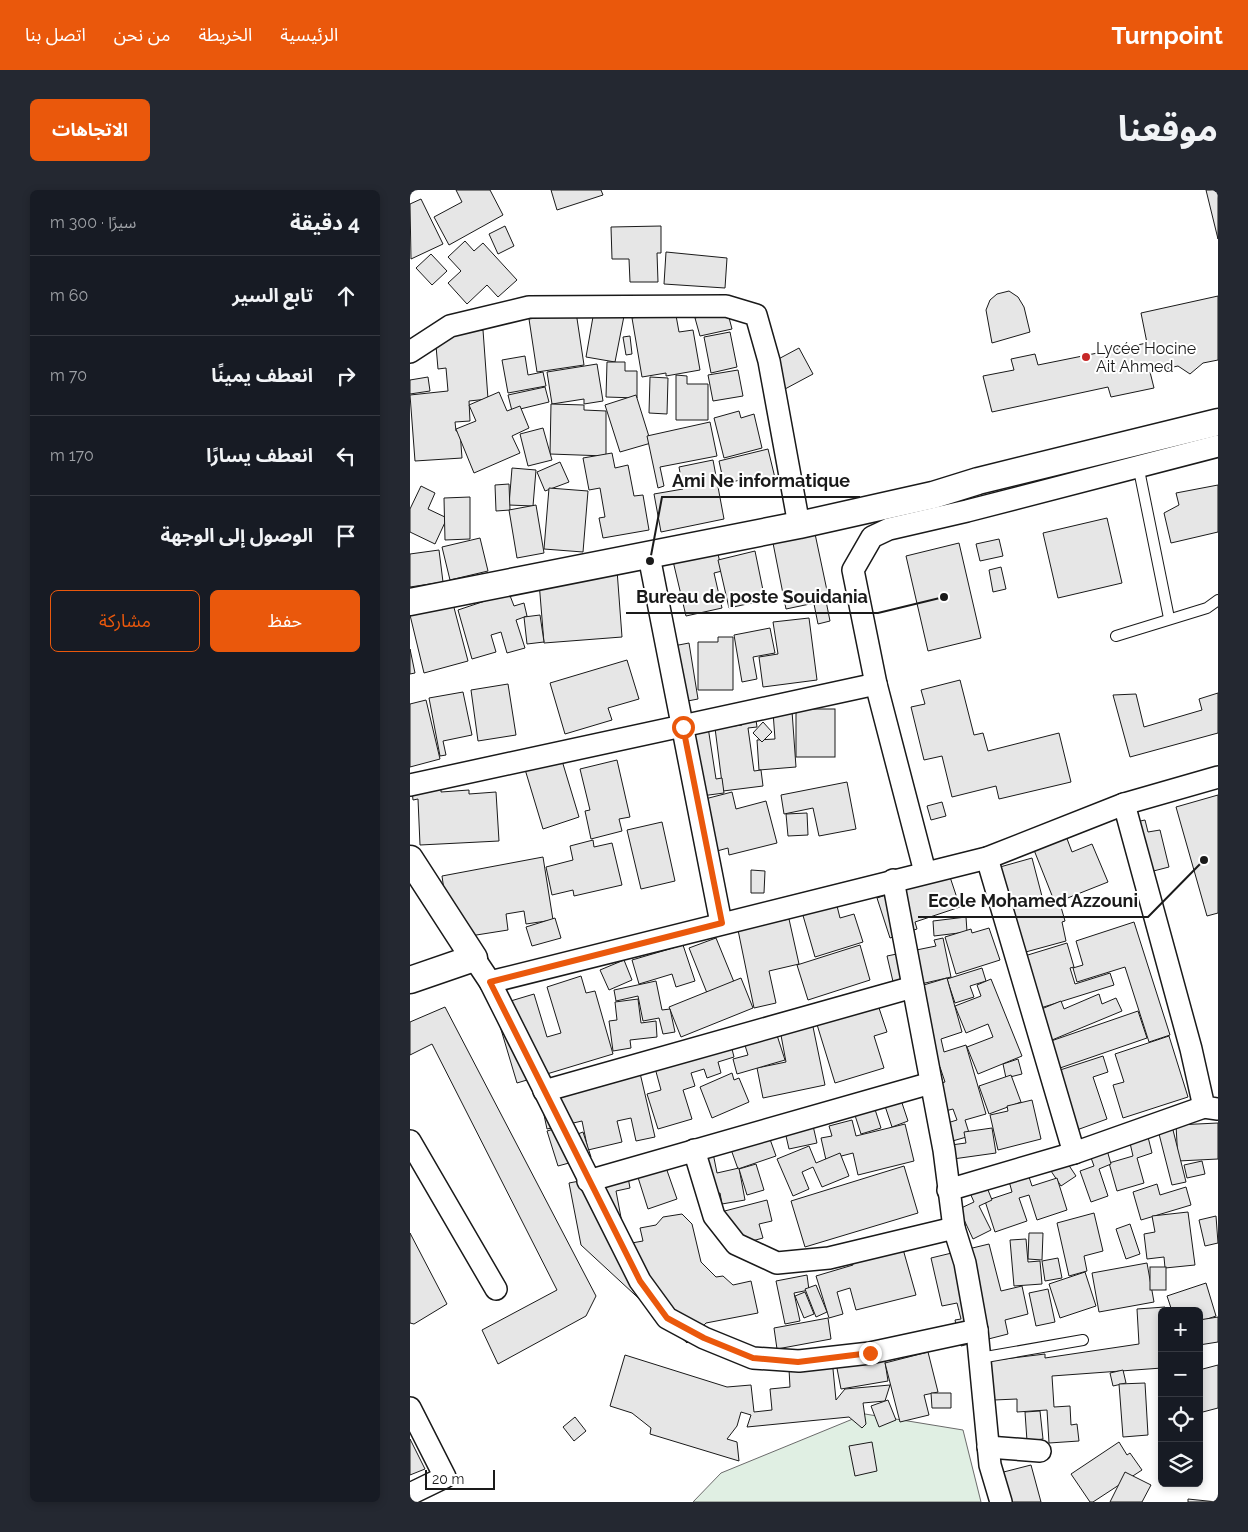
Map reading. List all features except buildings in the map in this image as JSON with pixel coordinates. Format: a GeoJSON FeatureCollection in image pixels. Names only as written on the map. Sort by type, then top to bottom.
{"type":"FeatureCollection","features":[{"type":"Feature","properties":{"kind":"street"},"geometry":{"type":"LineString","coordinates":[[410,352],[450,326],[529,307],[726,306],[756,315],[769,361],[799,525]]}},
{"type":"Feature","properties":{"kind":"street"},"geometry":{"type":"LineString","coordinates":[[410,602],[649,556],[934,495],[978,481],[1218,422]]}},
{"type":"Feature","properties":{"kind":"street"},"geometry":{"type":"LineString","coordinates":[[926,872],[876,684],[852,570],[872,537],[889,529],[967,511],[1138,465],[1218,446]]}},
{"type":"Feature","properties":{"kind":"street"},"geometry":{"type":"LineString","coordinates":[[649,556],[722,923]]}},
{"type":"Feature","properties":{"kind":"street"},"geometry":{"type":"LineString","coordinates":[[410,785],[876,684]]}},
{"type":"Feature","properties":{"kind":"street"},"geometry":{"type":"LineString","coordinates":[[490,982],[987,858],[1124,804],[1218,778]]}},
{"type":"Feature","properties":{"kind":"street"},"geometry":{"type":"LineString","coordinates":[[948,1190],[1074,1153],[1211,1108],[1191,1048],[1124,804]]}},
{"type":"Feature","properties":{"kind":"street"},"geometry":{"type":"LineString","coordinates":[[987,858],[1074,1153]]}},
{"type":"Feature","properties":{"kind":"street"},"geometry":{"type":"LineString","coordinates":[[410,859],[490,982],[588,1181],[640,1281],[667,1318],[704,1338],[753,1358],[798,1362],[861,1354],[977,1330]]}},
{"type":"Feature","properties":{"kind":"street"},"geometry":{"type":"LineString","coordinates":[[893,880],[944,1150],[954,1228],[964,1263],[977,1330],[990,1465],[1001,1502]]}},
{"type":"Feature","properties":{"kind":"street"},"geometry":{"type":"LineString","coordinates":[[410,980],[474,958]]}},
{"type":"Feature","properties":{"kind":"street"},"geometry":{"type":"LineString","coordinates":[[544,1091],[913,987]]}},
{"type":"Feature","properties":{"kind":"street"},"geometry":{"type":"LineString","coordinates":[[588,1181],[931,1083]]}},
{"type":"Feature","properties":{"kind":"street"},"geometry":{"type":"LineString","coordinates":[[410,1141],[496,1289]]}},
{"type":"Feature","properties":{"kind":"street"},"geometry":{"type":"LineString","coordinates":[[694,1150],[714,1216],[736,1244],[777,1263],[829,1258],[954,1228]]}},
{"type":"Feature","properties":{"kind":"street"},"geometry":{"type":"LineString","coordinates":[[410,1408],[445,1477],[410,1494]]}},
{"type":"Feature","properties":{"kind":"street"},"geometry":{"type":"LineString","coordinates":[[988,1447],[1040,1451]]}},
{"type":"Feature","properties":{"kind":"lane"},"geometry":{"type":"LineString","coordinates":[[1138,465],[1169,618]]}},
{"type":"Feature","properties":{"kind":"lane"},"geometry":{"type":"LineString","coordinates":[[1116,636],[1169,618],[1207,608],[1218,600]]}},
{"type":"Feature","properties":{"kind":"lane"},"geometry":{"type":"LineString","coordinates":[[980,1358],[1083,1340]]}},
{"type":"Feature","properties":{"kind":"green space"},"geometry":{"type":"Polygon","coordinates":[[[865,1414],[963,1430],[981,1502],[693,1502],[721,1473],[865,1414]]]}},
{"type":"Feature","properties":{"kind":"place","name":"Lycée Hocine Ait Ahmed"},"geometry":{"type":"Point","coordinates":[1086,357]}},
{"type":"Feature","properties":{"kind":"place","name":"Ami Ne informatique"},"geometry":{"type":"Point","coordinates":[650,561]}},
{"type":"Feature","properties":{"kind":"place","name":"Bureau de poste Souidania"},"geometry":{"type":"Point","coordinates":[944,597]}},
{"type":"Feature","properties":{"kind":"place","name":"Ecole Mohamed Azzouni"},"geometry":{"type":"Point","coordinates":[1204,860]}},
{"type":"Feature","properties":{"kind":"route"},"geometry":{"type":"LineString","coordinates":[[683,727],[722,923],[490,982],[640,1281],[667,1318],[704,1338],[753,1358],[798,1362],[870,1353]]}}]}
